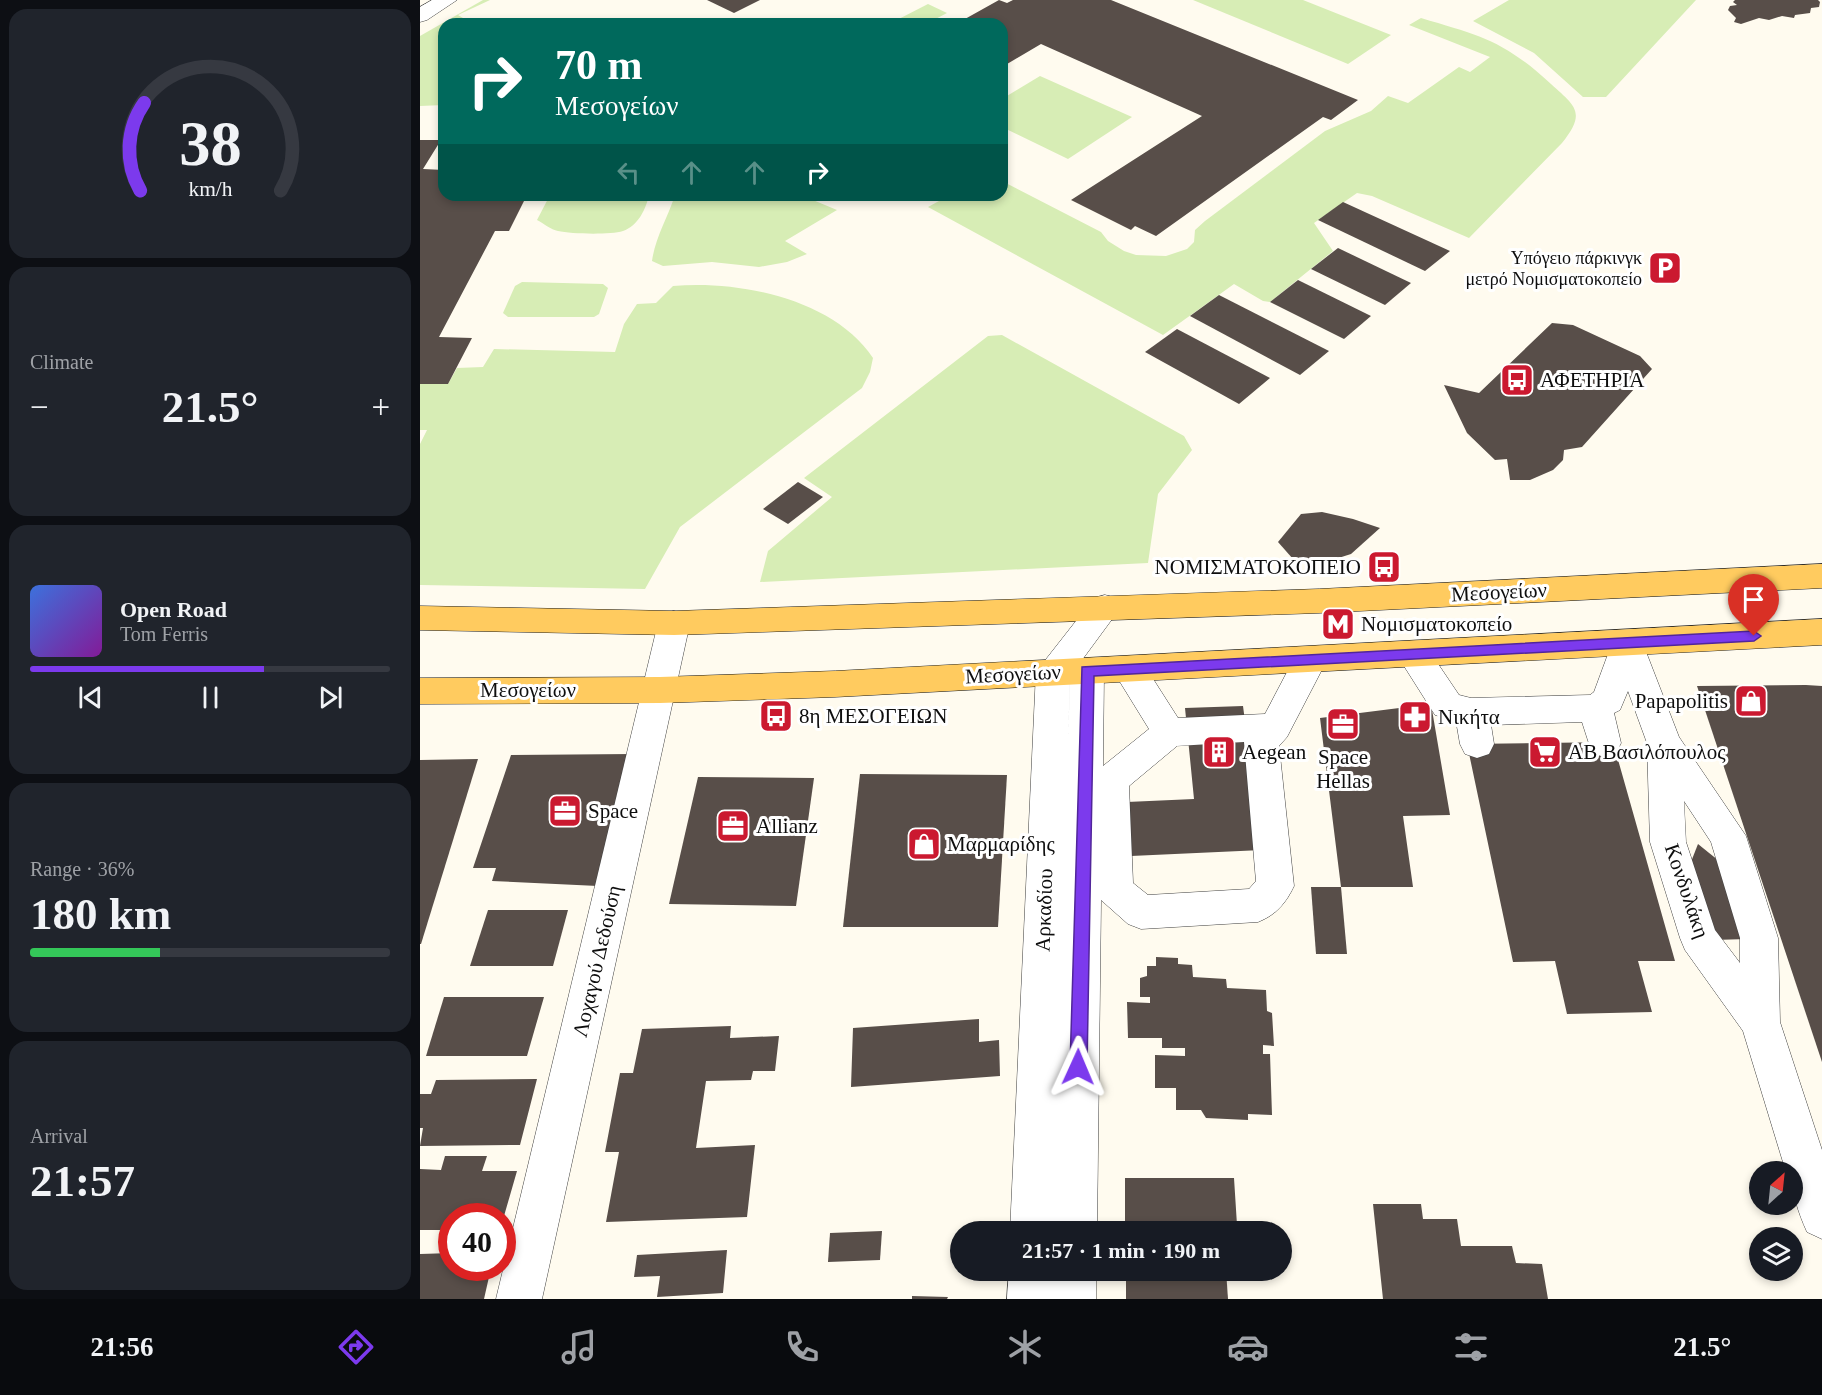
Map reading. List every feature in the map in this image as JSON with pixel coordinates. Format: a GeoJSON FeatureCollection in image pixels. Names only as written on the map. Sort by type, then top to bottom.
{"type":"FeatureCollection","features":[{"type":"Feature","properties":{"kind":"main road","name":"Μεσογείων"},"geometry":{"type":"LineString","coordinates":[[420,618],[674,623],[1319,601],[1822,576]]}},
{"type":"Feature","properties":{"kind":"main road","name":"Μεσογείων"},"geometry":{"type":"LineString","coordinates":[[420,691],[660,690],[835,684],[1822,632]]}},
{"type":"Feature","properties":{"kind":"street"},"geometry":{"type":"LineString","coordinates":[[420,16],[447,0]]}},
{"type":"Feature","properties":{"kind":"street"},"geometry":{"type":"LineString","coordinates":[[1070,671],[1105,608]]}},
{"type":"Feature","properties":{"kind":"street","name":"Λοχαγού Δεδούση"},"geometry":{"type":"LineString","coordinates":[[519,1299],[674,623]]}},
{"type":"Feature","properties":{"kind":"street"},"geometry":{"type":"LineString","coordinates":[[1414,655],[1447,705],[1474,728],[1596,708],[1608,700],[1627,644]]}},
{"type":"Feature","properties":{"kind":"street","name":"Κονδυλάκη"},"geometry":{"type":"LineString","coordinates":[[1627,644],[1664,743],[1728,836],[1759,938],[1760,1022],[1822,1217]]}},
{"type":"Feature","properties":{"kind":"street"},"geometry":{"type":"LineString","coordinates":[[1275,727],[1169,732],[1111,780],[1115,890],[1141,912],[1258,905],[1275,886],[1261,742],[1275,727],[1310,660]]}},
{"type":"Feature","properties":{"kind":"street"},"geometry":{"type":"LineString","coordinates":[[1130,669],[1169,732]]}},
{"type":"Feature","properties":{"kind":"street","name":"Αρκαδίου"},"geometry":{"type":"LineString","coordinates":[[1033,1221],[1070,671]]}},
{"type":"Feature","properties":{"kind":"street","name":"Αρκαδίου"},"geometry":{"type":"LineString","coordinates":[[1070,671],[1075,1221]]}},
{"type":"Feature","properties":{"kind":"street"},"geometry":{"type":"LineString","coordinates":[[1596,708],[1604,743]]}},
{"type":"Feature","properties":{"kind":"street","name":"Κονδυλάκη"},"geometry":{"type":"LineString","coordinates":[[1664,743],[1668,842],[1699,938],[1760,1022]]}},
{"type":"Feature","properties":{"kind":"street"},"geometry":{"type":"LineString","coordinates":[[1030,1299],[1031,1281]]}},
{"type":"Feature","properties":{"kind":"street"},"geometry":{"type":"LineString","coordinates":[[1073,1299],[1074,1281]]}},
{"type":"Feature","properties":{"kind":"green space"},"geometry":{"type":"Polygon","coordinates":[[[483,0],[490,0],[458,15],[463,18],[452,18],[483,0]]]}},
{"type":"Feature","properties":{"kind":"green space"},"geometry":{"type":"Polygon","coordinates":[[[1193,0],[1303,0],[1391,35],[1348,64],[1193,0]]]}},
{"type":"Feature","properties":{"kind":"green space"},"geometry":{"type":"Polygon","coordinates":[[[1509,0],[1696,0],[1606,97],[1583,97],[1534,53],[1473,21],[1509,0]]]}},
{"type":"Feature","properties":{"kind":"green space"},"geometry":{"type":"Polygon","coordinates":[[[928,4],[947,13],[937,18],[901,18],[928,4]]]}},
{"type":"Feature","properties":{"kind":"green space"},"geometry":{"type":"Polygon","coordinates":[[[1421,18],[1490,41],[1534,69],[1572,104],[1575,110],[1574,124],[1562,143],[1469,238],[1372,196],[1357,193],[1314,223],[1333,251],[1270,302],[1263,301],[1234,284],[1163,335],[928,207],[939,201],[1008,201],[1008,184],[1101,232],[1108,241],[1124,251],[1136,255],[1166,256],[1187,249],[1194,242],[1195,230],[1205,221],[1325,131],[1371,111],[1388,96],[1408,103],[1459,67],[1470,72],[1490,57],[1409,25],[1421,18]]]}},
{"type":"Feature","properties":{"kind":"green space"},"geometry":{"type":"Polygon","coordinates":[[[438,26],[438,105],[420,106],[420,36],[438,26]]]}},
{"type":"Feature","properties":{"kind":"green space"},"geometry":{"type":"Polygon","coordinates":[[[1040,76],[1132,117],[1068,159],[1008,130],[1008,95],[1040,76]]]}},
{"type":"Feature","properties":{"kind":"green space"},"geometry":{"type":"Polygon","coordinates":[[[547,201],[647,201],[633,225],[623,231],[572,233],[555,230],[537,220],[547,201]]]}},
{"type":"Feature","properties":{"kind":"green space"},"geometry":{"type":"Polygon","coordinates":[[[673,201],[815,201],[837,210],[785,241],[807,254],[787,262],[759,267],[712,262],[663,266],[652,261],[673,201]]]}},
{"type":"Feature","properties":{"kind":"green space"},"geometry":{"type":"Polygon","coordinates":[[[522,282],[603,284],[608,288],[599,314],[594,317],[508,317],[503,313],[515,286],[522,282]]]}},
{"type":"Feature","properties":{"kind":"green space"},"geometry":{"type":"Polygon","coordinates":[[[673,286],[727,286],[783,298],[810,308],[835,321],[856,338],[873,358],[870,372],[862,388],[680,527],[645,589],[420,585],[420,444],[427,430],[420,430],[420,384],[448,384],[457,368],[483,367],[494,349],[615,352],[624,324],[637,304],[656,303],[673,286]]]}},
{"type":"Feature","properties":{"kind":"green space"},"geometry":{"type":"Polygon","coordinates":[[[1002,335],[1184,436],[1192,450],[1158,494],[1148,563],[760,582],[768,551],[832,497],[804,478],[988,336],[1002,335]]]}},
{"type":"Feature","properties":{"kind":"building"},"geometry":{"type":"Polygon","coordinates":[[[707,0],[760,0],[734,13],[707,0]]]}},
{"type":"Feature","properties":{"kind":"building"},"geometry":{"type":"Polygon","coordinates":[[[999,0],[1007,3],[1013,0],[1111,0],[1358,100],[1331,120],[1323,117],[1156,236],[1135,226],[1131,230],[1071,200],[1202,116],[1041,44],[1008,63],[1008,18],[967,18],[999,0]]]}},
{"type":"Feature","properties":{"kind":"building"},"geometry":{"type":"Polygon","coordinates":[[[1735,0],[1818,0],[1820,2],[1819,7],[1811,8],[1810,13],[1795,15],[1794,18],[1782,16],[1769,20],[1759,18],[1741,24],[1734,22],[1736,18],[1728,10],[1730,6],[1737,5],[1733,2],[1735,0]]]}},
{"type":"Feature","properties":{"kind":"building"},"geometry":{"type":"Polygon","coordinates":[[[420,140],[438,140],[438,145],[423,169],[438,170],[438,201],[524,201],[509,231],[495,231],[439,337],[472,338],[448,384],[420,384],[420,140]]]}},
{"type":"Feature","properties":{"kind":"building"},"geometry":{"type":"Polygon","coordinates":[[[1343,202],[1450,251],[1425,271],[1318,220],[1343,202]]]}},
{"type":"Feature","properties":{"kind":"building"},"geometry":{"type":"Polygon","coordinates":[[[1338,248],[1411,283],[1385,305],[1311,269],[1338,248]]]}},
{"type":"Feature","properties":{"kind":"building"},"geometry":{"type":"Polygon","coordinates":[[[1298,280],[1371,316],[1344,339],[1270,302],[1298,280]]]}},
{"type":"Feature","properties":{"kind":"building"},"geometry":{"type":"Polygon","coordinates":[[[1219,295],[1329,351],[1300,375],[1190,316],[1219,295]]]}},
{"type":"Feature","properties":{"kind":"building"},"geometry":{"type":"Polygon","coordinates":[[[1552,323],[1573,325],[1640,356],[1652,369],[1582,447],[1564,450],[1563,460],[1553,470],[1530,480],[1510,480],[1507,459],[1495,460],[1467,433],[1444,385],[1479,393],[1552,323]]]}},
{"type":"Feature","properties":{"kind":"building"},"geometry":{"type":"Polygon","coordinates":[[[1177,329],[1270,378],[1239,404],[1145,352],[1177,329]]]}},
{"type":"Feature","properties":{"kind":"building"},"geometry":{"type":"Polygon","coordinates":[[[798,482],[823,497],[788,524],[763,509],[798,482]]]}},
{"type":"Feature","properties":{"kind":"building"},"geometry":{"type":"Polygon","coordinates":[[[1322,512],[1380,528],[1351,554],[1329,561],[1293,559],[1278,542],[1301,514],[1322,512]]]}},
{"type":"Feature","properties":{"kind":"building"},"geometry":{"type":"Polygon","coordinates":[[[1697,686],[1822,686],[1822,1062],[1697,686]]]}},
{"type":"Feature","properties":{"kind":"building"},"geometry":{"type":"Polygon","coordinates":[[[1431,704],[1450,815],[1403,816],[1413,887],[1341,887],[1320,718],[1431,704]]]}},
{"type":"Feature","properties":{"kind":"building"},"geometry":{"type":"Polygon","coordinates":[[[1243,706],[1262,850],[1131,856],[1127,802],[1194,799],[1185,708],[1243,706]]]}},
{"type":"Feature","properties":{"kind":"building"},"geometry":{"type":"Polygon","coordinates":[[[1613,742],[1675,961],[1638,961],[1652,1012],[1567,1014],[1555,961],[1513,962],[1467,744],[1613,742]]]}},
{"type":"Feature","properties":{"kind":"building","name":"Space"},"geometry":{"type":"Polygon","coordinates":[[[633,754],[598,886],[492,881],[496,868],[473,868],[511,755],[633,754]]]}},
{"type":"Feature","properties":{"kind":"building"},"geometry":{"type":"Polygon","coordinates":[[[478,759],[421,944],[420,944],[420,760],[478,759]]]}},
{"type":"Feature","properties":{"kind":"building"},"geometry":{"type":"Polygon","coordinates":[[[860,774],[1007,775],[998,927],[843,927],[860,774]]]}},
{"type":"Feature","properties":{"kind":"building"},"geometry":{"type":"Polygon","coordinates":[[[698,777],[814,778],[796,906],[669,904],[698,777]]]}},
{"type":"Feature","properties":{"kind":"building"},"geometry":{"type":"Polygon","coordinates":[[[1698,844],[1724,865],[1748,939],[1713,940],[1689,867],[1698,844]]]}},
{"type":"Feature","properties":{"kind":"building"},"geometry":{"type":"Polygon","coordinates":[[[1311,887],[1341,887],[1347,954],[1316,954],[1311,887]]]}},
{"type":"Feature","properties":{"kind":"building"},"geometry":{"type":"Polygon","coordinates":[[[488,910],[568,910],[553,966],[470,966],[488,910]]]}},
{"type":"Feature","properties":{"kind":"building"},"geometry":{"type":"Polygon","coordinates":[[[1156,957],[1178,958],[1178,964],[1192,965],[1193,977],[1226,979],[1227,988],[1266,990],[1267,1011],[1272,1013],[1274,1046],[1263,1045],[1263,1054],[1270,1054],[1272,1115],[1248,1114],[1248,1120],[1206,1118],[1201,1110],[1176,1110],[1176,1088],[1155,1088],[1155,1055],[1185,1056],[1185,1048],[1162,1048],[1162,1038],[1128,1038],[1127,1002],[1150,1003],[1150,997],[1140,997],[1140,978],[1147,976],[1147,966],[1156,966],[1156,957]]]}},
{"type":"Feature","properties":{"kind":"building"},"geometry":{"type":"Polygon","coordinates":[[[444,997],[544,997],[527,1056],[426,1056],[444,997]]]}},
{"type":"Feature","properties":{"kind":"building"},"geometry":{"type":"Polygon","coordinates":[[[979,1019],[979,1042],[999,1040],[1000,1076],[851,1087],[853,1028],[979,1019]]]}},
{"type":"Feature","properties":{"kind":"building"},"geometry":{"type":"Polygon","coordinates":[[[731,1026],[730,1038],[779,1036],[775,1071],[753,1071],[751,1080],[706,1081],[696,1148],[755,1145],[747,1217],[606,1222],[619,1152],[605,1152],[620,1073],[633,1073],[642,1029],[731,1026]]]}},
{"type":"Feature","properties":{"kind":"building"},"geometry":{"type":"Polygon","coordinates":[[[537,1079],[520,1145],[420,1146],[423,1128],[420,1128],[420,1094],[431,1094],[436,1080],[537,1079]]]}},
{"type":"Feature","properties":{"kind":"building"},"geometry":{"type":"Polygon","coordinates":[[[445,1156],[487,1156],[482,1171],[517,1171],[508,1203],[438,1203],[438,1230],[420,1230],[420,1169],[441,1170],[445,1156]]]}},
{"type":"Feature","properties":{"kind":"building"},"geometry":{"type":"Polygon","coordinates":[[[1125,1178],[1234,1178],[1237,1221],[1125,1221],[1125,1178]]]}},
{"type":"Feature","properties":{"kind":"building"},"geometry":{"type":"Polygon","coordinates":[[[1373,1204],[1421,1204],[1423,1219],[1457,1219],[1461,1246],[1512,1246],[1516,1263],[1542,1264],[1548,1299],[1383,1299],[1373,1204]]]}},
{"type":"Feature","properties":{"kind":"building"},"geometry":{"type":"Polygon","coordinates":[[[882,1231],[880,1260],[828,1262],[830,1233],[882,1231]]]}},
{"type":"Feature","properties":{"kind":"building"},"geometry":{"type":"Polygon","coordinates":[[[727,1250],[723,1293],[657,1297],[660,1276],[634,1277],[637,1255],[727,1250]]]}},
{"type":"Feature","properties":{"kind":"building"},"geometry":{"type":"Polygon","coordinates":[[[438,1253],[438,1281],[488,1281],[484,1299],[420,1299],[420,1254],[438,1253]]]}},
{"type":"Feature","properties":{"kind":"building"},"geometry":{"type":"Polygon","coordinates":[[[1126,1281],[1227,1281],[1228,1299],[1126,1299],[1126,1281]]]}},
{"type":"Feature","properties":{"kind":"building"},"geometry":{"type":"Polygon","coordinates":[[[912,1296],[948,1297],[947,1299],[912,1299],[912,1296]]]}},
{"type":"Feature","properties":{"kind":"place","name":"Υπόγειο πάρκινγκ μετρό Νομισματοκοπείο"},"geometry":{"type":"Point","coordinates":[1665,268]}},
{"type":"Feature","properties":{"kind":"place","name":"ΑΦΕΤΗΡΙΑ"},"geometry":{"type":"Point","coordinates":[1517,380]}},
{"type":"Feature","properties":{"kind":"place","name":"ΝΟΜΙΣΜΑΤΟΚΟΠΕΙΟ"},"geometry":{"type":"Point","coordinates":[1384,567]}},
{"type":"Feature","properties":{"kind":"place","name":"Νομισματοκοπείο"},"geometry":{"type":"Point","coordinates":[1338,624]}},
{"type":"Feature","properties":{"kind":"place","name":"Papapolitis"},"geometry":{"type":"Point","coordinates":[1751,701]}},
{"type":"Feature","properties":{"kind":"place","name":"8η ΜΕΣΟΓΕΙΩΝ"},"geometry":{"type":"Point","coordinates":[776,716]}},
{"type":"Feature","properties":{"kind":"place","name":"Νικήτα"},"geometry":{"type":"Point","coordinates":[1415,717]}},
{"type":"Feature","properties":{"kind":"place","name":"Space Hellas"},"geometry":{"type":"Point","coordinates":[1343,724]}},
{"type":"Feature","properties":{"kind":"place","name":"Aegean"},"geometry":{"type":"Point","coordinates":[1219,752]}},
{"type":"Feature","properties":{"kind":"place","name":"ΑΒ Βασιλόπουλος"},"geometry":{"type":"Point","coordinates":[1545,752]}},
{"type":"Feature","properties":{"kind":"place","name":"Space"},"geometry":{"type":"Point","coordinates":[565,811]}},
{"type":"Feature","properties":{"kind":"place","name":"Allianz"},"geometry":{"type":"Point","coordinates":[733,826]}},
{"type":"Feature","properties":{"kind":"place","name":"Μαρμαρίδης"},"geometry":{"type":"Point","coordinates":[924,844]}},
{"type":"Feature","properties":{"kind":"route"},"geometry":{"type":"LineString","coordinates":[[1078,1067],[1087,671],[1754,636]]}}]}
